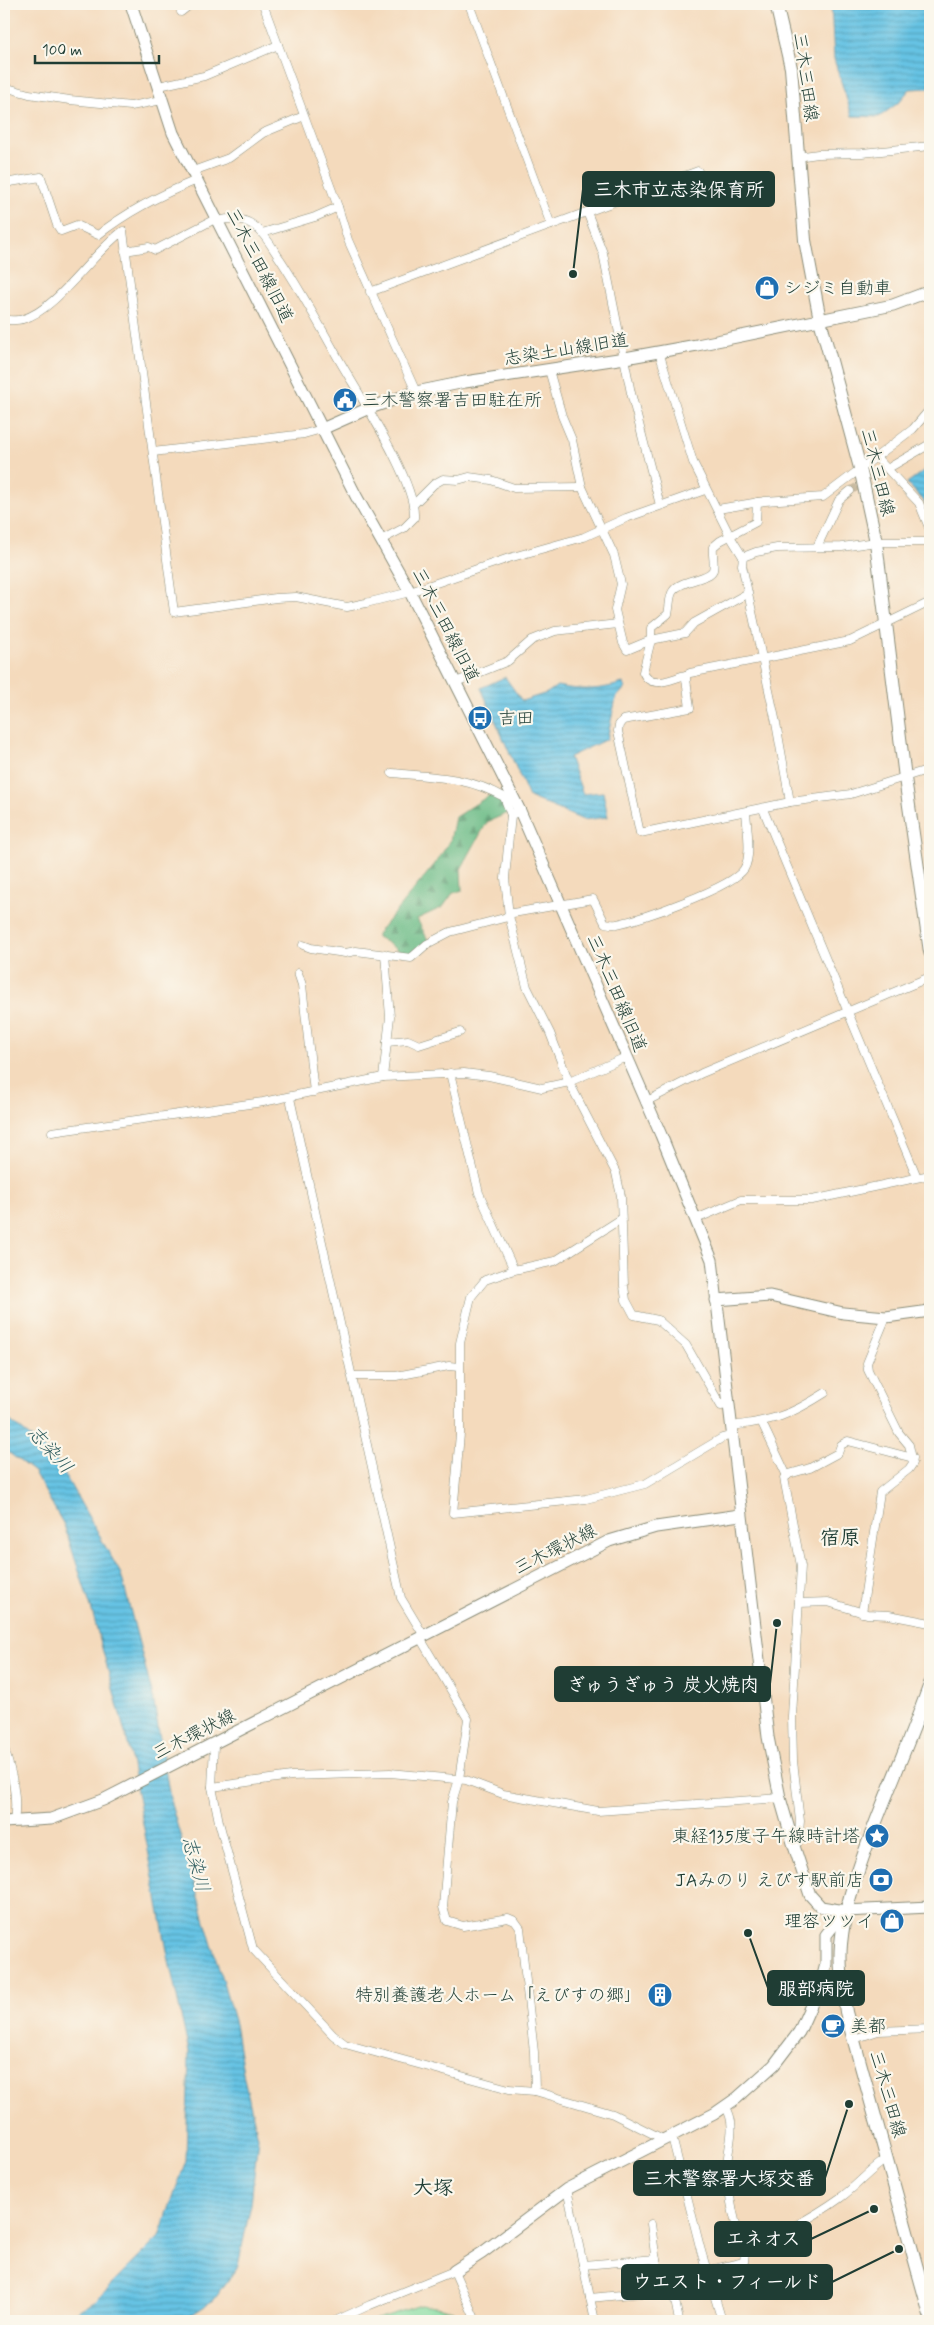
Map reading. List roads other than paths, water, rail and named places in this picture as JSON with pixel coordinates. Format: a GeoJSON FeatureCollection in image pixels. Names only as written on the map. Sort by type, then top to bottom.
{"type":"FeatureCollection","features":[{"type":"Feature","properties":{"kind":"main road","name":"三木三田線"},"geometry":{"type":"LineString","coordinates":[[776,4],[790,68],[805,240],[820,320],[860,468],[876,542],[888,623],[905,778],[930,952]]}},
{"type":"Feature","properties":{"kind":"main road","name":"三木三田線"},"geometry":{"type":"LineString","coordinates":[[930,1684],[873,1828],[845,1911],[841,1945],[841,1978],[846,2012],[930,2310]]}},
{"type":"Feature","properties":{"kind":"street","name":"三木三田線旧道"},"geometry":{"type":"LineString","coordinates":[[131,4],[173,133],[218,219],[322,429],[456,682],[515,813],[560,904],[696,1219],[712,1260],[716,1300]]}},
{"type":"Feature","properties":{"kind":"street"},"geometry":{"type":"LineString","coordinates":[[181,12],[191,4]]}},
{"type":"Feature","properties":{"kind":"street"},"geometry":{"type":"LineString","coordinates":[[263,4],[338,207],[348,240],[416,392]]}},
{"type":"Feature","properties":{"kind":"street"},"geometry":{"type":"LineString","coordinates":[[469,4],[551,225]]}},
{"type":"Feature","properties":{"kind":"street"},"geometry":{"type":"LineString","coordinates":[[159,86],[204,76],[278,45]]}},
{"type":"Feature","properties":{"kind":"street"},"geometry":{"type":"LineString","coordinates":[[4,87],[46,97],[131,106],[162,100]]}},
{"type":"Feature","properties":{"kind":"street"},"geometry":{"type":"LineString","coordinates":[[4,182],[41,177],[57,225],[61,231],[76,226],[98,235],[119,218],[229,158],[263,132],[304,116]]}},
{"type":"Feature","properties":{"kind":"street"},"geometry":{"type":"LineString","coordinates":[[797,157],[818,154],[930,149]]}},
{"type":"Feature","properties":{"kind":"street"},"geometry":{"type":"LineString","coordinates":[[370,292],[698,171]]}},
{"type":"Feature","properties":{"kind":"street"},"geometry":{"type":"LineString","coordinates":[[262,233],[315,217],[338,207]]}},
{"type":"Feature","properties":{"kind":"street"},"geometry":{"type":"LineString","coordinates":[[587,212],[603,252],[625,358],[630,393],[660,505]]}},
{"type":"Feature","properties":{"kind":"street"},"geometry":{"type":"LineString","coordinates":[[119,218],[123,230],[154,452],[174,612],[296,597],[347,607],[410,592],[509,558],[584,537],[660,505],[705,490]]}},
{"type":"Feature","properties":{"kind":"street"},"geometry":{"type":"LineString","coordinates":[[125,251],[149,247],[154,250],[218,219],[234,218],[245,220],[262,233],[305,297],[391,450],[413,505],[414,518],[410,524],[381,540]]}},
{"type":"Feature","properties":{"kind":"street"},"geometry":{"type":"LineString","coordinates":[[4,320],[23,319],[49,305],[106,242],[123,230]]}},
{"type":"Feature","properties":{"kind":"street","name":"志染土山線旧道"},"geometry":{"type":"LineString","coordinates":[[322,429],[367,409],[416,392],[466,382],[659,352],[893,305],[930,291]]}},
{"type":"Feature","properties":{"kind":"street"},"geometry":{"type":"LineString","coordinates":[[659,352],[693,462],[705,490],[718,509],[730,536],[743,557],[742,566],[790,802]]}},
{"type":"Feature","properties":{"kind":"street"},"geometry":{"type":"LineString","coordinates":[[549,370],[562,416],[572,440],[582,486],[614,556],[621,584],[615,610],[623,643],[628,650],[651,640],[685,634],[694,622],[748,593]]}},
{"type":"Feature","properties":{"kind":"street"},"geometry":{"type":"LineString","coordinates":[[718,509],[757,502],[823,497],[913,429],[930,409]]}},
{"type":"Feature","properties":{"kind":"street"},"geometry":{"type":"LineString","coordinates":[[154,452],[304,434],[322,429]]}},
{"type":"Feature","properties":{"kind":"street"},"geometry":{"type":"LineString","coordinates":[[892,466],[930,444]]}},
{"type":"Feature","properties":{"kind":"street"},"geometry":{"type":"LineString","coordinates":[[876,457],[920,503],[930,530]]}},
{"type":"Feature","properties":{"kind":"street"},"geometry":{"type":"LineString","coordinates":[[413,505],[434,484],[443,479],[458,480],[469,477],[491,480],[514,488],[582,486]]}},
{"type":"Feature","properties":{"kind":"street"},"geometry":{"type":"LineString","coordinates":[[817,547],[839,500],[850,491]]}},
{"type":"Feature","properties":{"kind":"street"},"geometry":{"type":"LineString","coordinates":[[757,502],[756,522],[720,541],[713,547],[714,569],[710,574],[685,582],[671,593],[668,614],[651,628],[651,640],[643,672],[644,676],[654,682],[664,683],[686,675],[850,641],[930,602]]}},
{"type":"Feature","properties":{"kind":"street"},"geometry":{"type":"LineString","coordinates":[[743,557],[756,552],[777,548],[842,547],[876,542],[930,542]]}},
{"type":"Feature","properties":{"kind":"street"},"geometry":{"type":"LineString","coordinates":[[456,682],[508,661],[532,640],[555,631],[618,624]]}},
{"type":"Feature","properties":{"kind":"street"},"geometry":{"type":"LineString","coordinates":[[686,675],[690,708],[624,720],[619,725],[640,833],[790,802],[851,794],[930,769]]}},
{"type":"Feature","properties":{"kind":"street"},"geometry":{"type":"LineString","coordinates":[[392,773],[462,780],[488,788],[504,797],[515,813],[505,878],[509,916],[527,987],[550,1033],[569,1082],[616,1173],[621,1196],[626,1300],[634,1314],[658,1320],[686,1345],[721,1406],[728,1405]]}},
{"type":"Feature","properties":{"kind":"street"},"geometry":{"type":"LineString","coordinates":[[762,809],[917,1177]]}},
{"type":"Feature","properties":{"kind":"street"},"geometry":{"type":"LineString","coordinates":[[303,945],[345,953],[356,951],[411,958],[426,944],[450,932],[509,916],[513,913],[593,899],[605,923],[615,924],[687,901],[735,879],[743,871],[748,861],[746,812]]}},
{"type":"Feature","properties":{"kind":"street"},"geometry":{"type":"LineString","coordinates":[[383,1077],[390,1017],[385,954]]}},
{"type":"Feature","properties":{"kind":"street"},"geometry":{"type":"LineString","coordinates":[[298,973],[302,985],[314,1092]]}},
{"type":"Feature","properties":{"kind":"street"},"geometry":{"type":"LineString","coordinates":[[645,1102],[702,1073],[930,977]]}},
{"type":"Feature","properties":{"kind":"street"},"geometry":{"type":"LineString","coordinates":[[387,1042],[408,1040],[419,1044],[460,1032]]}},
{"type":"Feature","properties":{"kind":"street"},"geometry":{"type":"LineString","coordinates":[[52,1132],[290,1098],[383,1077],[450,1073],[489,1076],[542,1088],[569,1082],[626,1057]]}},
{"type":"Feature","properties":{"kind":"street"},"geometry":{"type":"LineString","coordinates":[[450,1073],[479,1193],[514,1270]]}},
{"type":"Feature","properties":{"kind":"street"},"geometry":{"type":"LineString","coordinates":[[290,1098],[401,1598],[468,1719],[459,1779],[452,1802],[443,1907],[447,1921],[463,1926],[508,1918],[515,1920],[520,1928],[534,2052],[535,2091]]}},
{"type":"Feature","properties":{"kind":"street"},"geometry":{"type":"LineString","coordinates":[[696,1219],[741,1200],[812,1200],[930,1175]]}},
{"type":"Feature","properties":{"kind":"street"},"geometry":{"type":"LineString","coordinates":[[621,1220],[554,1261],[514,1270],[485,1280],[471,1297],[460,1343],[460,1444],[453,1512],[586,1499],[645,1484],[733,1431],[797,1411],[825,1393]]}},
{"type":"Feature","properties":{"kind":"street"},"geometry":{"type":"LineString","coordinates":[[930,1311],[886,1317],[843,1313],[770,1296],[716,1300],[728,1405],[733,1431],[740,1514],[768,1736],[780,1798],[810,1895],[821,1907],[845,1911],[930,1908]]}},
{"type":"Feature","properties":{"kind":"street"},"geometry":{"type":"LineString","coordinates":[[862,1613],[880,1492],[910,1468],[913,1463],[909,1445],[899,1433],[868,1370],[868,1363],[886,1317]]}},
{"type":"Feature","properties":{"kind":"street"},"geometry":{"type":"LineString","coordinates":[[352,1376],[396,1376],[450,1366],[459,1367]]}},
{"type":"Feature","properties":{"kind":"street"},"geometry":{"type":"LineString","coordinates":[[762,1423],[787,1476]]}},
{"type":"Feature","properties":{"kind":"street"},"geometry":{"type":"LineString","coordinates":[[793,1843],[798,1842],[800,1821],[792,1760],[792,1735],[793,1677],[801,1566],[784,1478],[810,1468],[838,1453],[841,1445],[848,1441],[913,1458]]}},
{"type":"Feature","properties":{"kind":"street","name":"三木環状線"},"geometry":{"type":"LineString","coordinates":[[9,1822],[51,1819],[116,1794],[609,1541],[656,1527],[740,1514]]}},
{"type":"Feature","properties":{"kind":"street"},"geometry":{"type":"LineString","coordinates":[[799,1603],[828,1602],[862,1613],[930,1624]]}},
{"type":"Feature","properties":{"kind":"street"},"geometry":{"type":"LineString","coordinates":[[214,1745],[212,1787],[232,1873],[253,1949],[334,2035],[345,2044],[509,2089],[535,2091],[613,2114],[667,2139]]}},
{"type":"Feature","properties":{"kind":"street"},"geometry":{"type":"LineString","coordinates":[[4,1748],[15,1786],[16,1809],[9,1822]]}},
{"type":"Feature","properties":{"kind":"street"},"geometry":{"type":"LineString","coordinates":[[212,1787],[291,1776],[390,1773],[459,1779],[503,1794],[598,1810],[780,1798]]}},
{"type":"Feature","properties":{"kind":"street"},"geometry":{"type":"LineString","coordinates":[[335,2321],[454,2270],[482,2252],[567,2189],[667,2139],[725,2106],[774,2065],[799,2032],[821,1983],[826,1964],[826,1935],[845,1911]]}},
{"type":"Feature","properties":{"kind":"street"},"geometry":{"type":"LineString","coordinates":[[854,2039],[878,2031],[930,2029]]}},
{"type":"Feature","properties":{"kind":"street"},"geometry":{"type":"LineString","coordinates":[[706,2271],[744,2262],[746,2251],[729,2192],[727,2168],[732,2120],[725,2106]]}},
{"type":"Feature","properties":{"kind":"street"},"geometry":{"type":"LineString","coordinates":[[667,2139],[722,2321]]}},
{"type":"Feature","properties":{"kind":"street"},"geometry":{"type":"LineString","coordinates":[[746,2251],[817,2215],[843,2196],[878,2164],[888,2158]]}},
{"type":"Feature","properties":{"kind":"street"},"geometry":{"type":"LineString","coordinates":[[567,2189],[594,2321]]}},
{"type":"Feature","properties":{"kind":"street"},"geometry":{"type":"LineString","coordinates":[[651,2224],[660,2292]]}},
{"type":"Feature","properties":{"kind":"street"},"geometry":{"type":"LineString","coordinates":[[583,2265],[656,2259]]}},
{"type":"Feature","properties":{"kind":"street"},"geometry":{"type":"LineString","coordinates":[[454,2270],[476,2321]]}},
{"type":"Feature","properties":{"kind":"street"},"geometry":{"type":"LineString","coordinates":[[590,2298],[660,2292],[709,2283]]}},
{"type":"Feature","properties":{"kind":"street"},"geometry":{"type":"LineString","coordinates":[[673,2290],[678,2321]]}},
{"type":"Feature","properties":{"kind":"water"},"geometry":{"type":"Polygon","coordinates":[[[831,4],[930,4],[930,88],[910,89],[898,103],[879,117],[852,116],[834,59],[831,4]]]}},
{"type":"Feature","properties":{"kind":"water"},"geometry":{"type":"Polygon","coordinates":[[[926,469],[930,469],[930,515],[923,500],[907,483],[926,469]]]}},
{"type":"Feature","properties":{"kind":"water"},"geometry":{"type":"Polygon","coordinates":[[[505,677],[522,701],[547,693],[557,686],[590,689],[623,683],[625,688],[616,698],[607,739],[569,757],[583,794],[603,792],[608,817],[583,820],[529,797],[481,688],[505,677]]]}},
{"type":"Feature","properties":{"kind":"water"},"geometry":{"type":"Polygon","coordinates":[[[4,1416],[54,1456],[121,1574],[153,1697],[171,1804],[235,2024],[244,2078],[258,2137],[251,2204],[238,2266],[214,2300],[182,2321],[61,2321],[96,2300],[159,2237],[186,2160],[189,2052],[168,1956],[128,1744],[92,1611],[64,1525],[34,1472],[4,1449],[4,1416]]]}},
{"type":"Feature","properties":{"kind":"tunnel"},"geometry":{"type":"LineString","coordinates":[[850,491],[892,466]]}},
{"type":"Feature","properties":{"kind":"place","name":"三木市立志染保育所"},"geometry":{"type":"Point","coordinates":[573,274]}},
{"type":"Feature","properties":{"kind":"place","name":"シジミ自動車"},"geometry":{"type":"Point","coordinates":[767,288]}},
{"type":"Feature","properties":{"kind":"place","name":"三木警察署吉田駐在所"},"geometry":{"type":"Point","coordinates":[345,400]}},
{"type":"Feature","properties":{"kind":"place","name":"吉田"},"geometry":{"type":"Point","coordinates":[480,718]}},
{"type":"Feature","properties":{"kind":"place","name":"ぎゅうぎゅう 炭火焼肉"},"geometry":{"type":"Point","coordinates":[777,1623]}},
{"type":"Feature","properties":{"kind":"place","name":"東経135度子午線時計塔"},"geometry":{"type":"Point","coordinates":[877,1836]}},
{"type":"Feature","properties":{"kind":"place","name":"JAみのり えびす駅前店"},"geometry":{"type":"Point","coordinates":[881,1880]}},
{"type":"Feature","properties":{"kind":"place","name":"理容ツツイ"},"geometry":{"type":"Point","coordinates":[892,1921]}},
{"type":"Feature","properties":{"kind":"place","name":"服部病院"},"geometry":{"type":"Point","coordinates":[748,1933]}},
{"type":"Feature","properties":{"kind":"place","name":"特別養護老人ホーム「えびすの郷」"},"geometry":{"type":"Point","coordinates":[660,1995]}},
{"type":"Feature","properties":{"kind":"place","name":"美都"},"geometry":{"type":"Point","coordinates":[833,2026]}},
{"type":"Feature","properties":{"kind":"place","name":"三木警察署大塚交番"},"geometry":{"type":"Point","coordinates":[849,2104]}},
{"type":"Feature","properties":{"kind":"place","name":"エネオス"},"geometry":{"type":"Point","coordinates":[874,2209]}},
{"type":"Feature","properties":{"kind":"place","name":"ウエスト・フィールド"},"geometry":{"type":"Point","coordinates":[899,2249]}},
{"type":"Feature","properties":{"kind":"district","name":"宿原"},"geometry":{"type":"Point","coordinates":[840,1537]}},
{"type":"Feature","properties":{"kind":"district","name":"大塚"},"geometry":{"type":"Point","coordinates":[433,2187]}},
{"type":"Feature","properties":{"kind":"water label","name":"志染川"},"geometry":{"type":"Point","coordinates":[51,1449]}},
{"type":"Feature","properties":{"kind":"water label","name":"志染川"},"geometry":{"type":"Point","coordinates":[197,1864]}}]}
